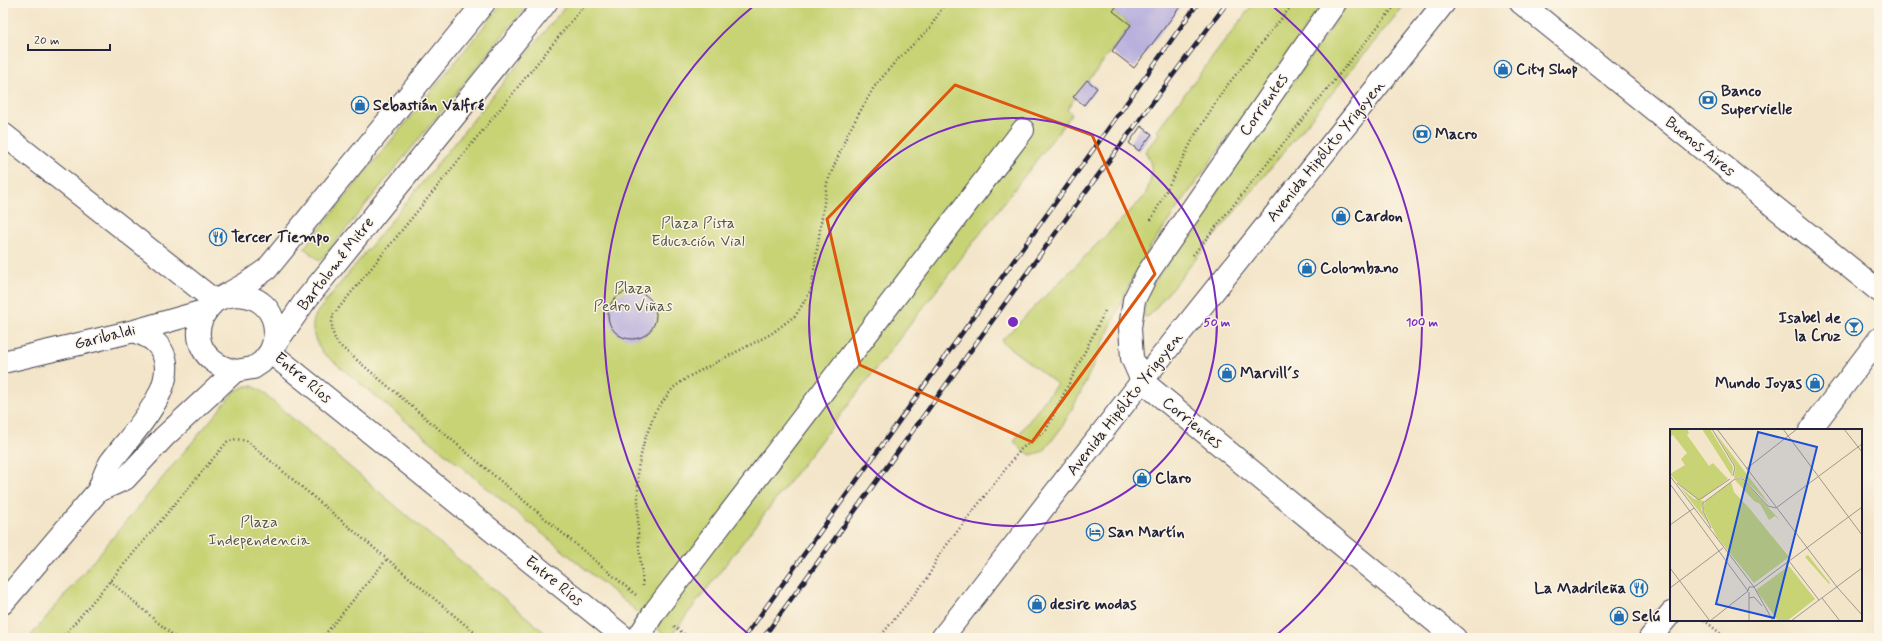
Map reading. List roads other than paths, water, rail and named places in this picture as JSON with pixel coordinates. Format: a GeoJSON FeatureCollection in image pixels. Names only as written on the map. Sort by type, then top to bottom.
{"type":"FeatureCollection","features":[{"type":"Feature","properties":{"kind":"street"},"geometry":{"type":"LineString","coordinates":[[235,371],[223,369],[213,363],[205,354],[200,343],[199,332],[201,320],[211,305],[267,269],[484,3]]}},
{"type":"Feature","properties":{"kind":"street","name":"Bartolomé Mitre"},"geometry":{"type":"LineString","coordinates":[[235,371],[253,368],[262,362],[305,301],[546,3]]}},
{"type":"Feature","properties":{"kind":"street","name":"Corrientes"},"geometry":{"type":"LineString","coordinates":[[1335,3],[1160,252],[1140,286],[1134,300],[1130,328],[1132,358],[1142,381],[1456,638]]}},
{"type":"Feature","properties":{"kind":"street","name":"Avenida Hipólito Yrigoyen"},"geometry":{"type":"LineString","coordinates":[[942,638],[1142,381],[1444,3]]}},
{"type":"Feature","properties":{"kind":"street","name":"Buenos Aires"},"geometry":{"type":"LineString","coordinates":[[1521,3],[1879,291]]}},
{"type":"Feature","properties":{"kind":"street"},"geometry":{"type":"LineString","coordinates":[[638,638],[655,611],[1023,130]]}},
{"type":"Feature","properties":{"kind":"street"},"geometry":{"type":"LineString","coordinates":[[3,134],[211,305]]}},
{"type":"Feature","properties":{"kind":"street","name":"Entre Ríos"},"geometry":{"type":"LineString","coordinates":[[211,305],[226,296],[236,294],[248,296],[262,304],[270,313],[275,328],[273,346],[270,352],[625,638]]}},
{"type":"Feature","properties":{"kind":"street","name":"Garibaldi"},"geometry":{"type":"LineString","coordinates":[[3,362],[134,331],[211,305]]}},
{"type":"Feature","properties":{"kind":"street"},"geometry":{"type":"LineString","coordinates":[[3,603],[98,491],[109,464],[145,419],[165,382],[166,369],[160,348],[150,338],[134,331]]}},
{"type":"Feature","properties":{"kind":"street"},"geometry":{"type":"LineString","coordinates":[[1811,429],[1879,339]]}},
{"type":"Feature","properties":{"kind":"street"},"geometry":{"type":"LineString","coordinates":[[98,491],[125,479],[164,437],[235,371]]}},
{"type":"Feature","properties":{"kind":"street"},"geometry":{"type":"LineString","coordinates":[[1650,638],[1670,614]]}},
{"type":"Feature","properties":{"kind":"railway"},"geometry":{"type":"LineString","coordinates":[[744,638],[1198,3]]}},
{"type":"Feature","properties":{"kind":"railway"},"geometry":{"type":"LineString","coordinates":[[763,638],[1081,198],[1227,3]]}},
{"type":"Feature","properties":{"kind":"place","name":"City Shop"},"geometry":{"type":"Point","coordinates":[1503,69]}},
{"type":"Feature","properties":{"kind":"place","name":"Banco Supervielle"},"geometry":{"type":"Point","coordinates":[1708,100]}},
{"type":"Feature","properties":{"kind":"place","name":"Sebastián Valfré"},"geometry":{"type":"Point","coordinates":[360,105]}},
{"type":"Feature","properties":{"kind":"place","name":"Macro"},"geometry":{"type":"Point","coordinates":[1422,134]}},
{"type":"Feature","properties":{"kind":"place","name":"Cardon"},"geometry":{"type":"Point","coordinates":[1341,216]}},
{"type":"Feature","properties":{"kind":"place","name":"Tercer Tiempo"},"geometry":{"type":"Point","coordinates":[218,237]}},
{"type":"Feature","properties":{"kind":"place","name":"Colombano"},"geometry":{"type":"Point","coordinates":[1307,268]}},
{"type":"Feature","properties":{"kind":"place","name":"Isabel de la Cruz"},"geometry":{"type":"Point","coordinates":[1854,327]}},
{"type":"Feature","properties":{"kind":"place","name":"Marvill´s"},"geometry":{"type":"Point","coordinates":[1227,373]}},
{"type":"Feature","properties":{"kind":"place","name":"Mundo Joyas"},"geometry":{"type":"Point","coordinates":[1815,383]}},
{"type":"Feature","properties":{"kind":"place","name":"Claro"},"geometry":{"type":"Point","coordinates":[1142,478]}},
{"type":"Feature","properties":{"kind":"place","name":"San Martín"},"geometry":{"type":"Point","coordinates":[1095,532]}},
{"type":"Feature","properties":{"kind":"place","name":"La Madrileña"},"geometry":{"type":"Point","coordinates":[1639,588]}},
{"type":"Feature","properties":{"kind":"place","name":"desire modas"},"geometry":{"type":"Point","coordinates":[1037,604]}},
{"type":"Feature","properties":{"kind":"place","name":"Selú"},"geometry":{"type":"Point","coordinates":[1619,616]}},
{"type":"Feature","properties":{"kind":"park label","name":"Plaza Pista Educación Vial"},"geometry":{"type":"Point","coordinates":[698,232]}},
{"type":"Feature","properties":{"kind":"park label","name":"Plaza Pedro Viñas"},"geometry":{"type":"Point","coordinates":[633,297]}},
{"type":"Feature","properties":{"kind":"park label","name":"Plaza Independencia"},"geometry":{"type":"Point","coordinates":[259,531]}}]}
